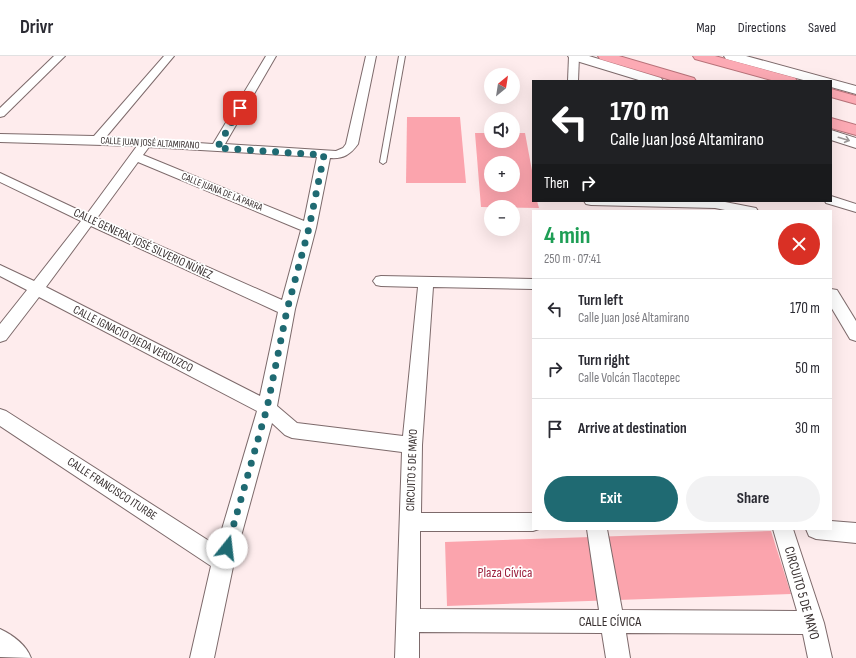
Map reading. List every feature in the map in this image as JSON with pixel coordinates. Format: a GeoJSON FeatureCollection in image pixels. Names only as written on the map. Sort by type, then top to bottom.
{"type":"FeatureCollection","features":[{"type":"Feature","properties":{"kind":"highway"},"geometry":{"type":"LineString","coordinates":[[605,56],[686,80]]}},
{"type":"Feature","properties":{"kind":"highway"},"geometry":{"type":"LineString","coordinates":[[700,56],[786,80]]}},
{"type":"Feature","properties":{"kind":"highway"},"geometry":{"type":"LineString","coordinates":[[832,93],[856,100]]}},
{"type":"Feature","properties":{"kind":"highway"},"geometry":{"type":"LineString","coordinates":[[832,123],[856,130]]}},
{"type":"Feature","properties":{"kind":"main road"},"geometry":{"type":"LineString","coordinates":[[574,56],[653,80]]}},
{"type":"Feature","properties":{"kind":"main road"},"geometry":{"type":"LineString","coordinates":[[731,56],[819,80]]}},
{"type":"Feature","properties":{"kind":"main road"},"geometry":{"type":"LineString","coordinates":[[832,83],[856,90]]}},
{"type":"Feature","properties":{"kind":"main road"},"geometry":{"type":"LineString","coordinates":[[832,135],[856,143]]}},
{"type":"Feature","properties":{"kind":"street"},"geometry":{"type":"LineString","coordinates":[[0,114],[60,56]]}},
{"type":"Feature","properties":{"kind":"street"},"geometry":{"type":"LineString","coordinates":[[97,140],[169,56]]}},
{"type":"Feature","properties":{"kind":"street"},"geometry":{"type":"LineString","coordinates":[[217,148],[271,56]]}},
{"type":"Feature","properties":{"kind":"street","name":"CALLE JUAN JOSÉ ALTAMIRANO"},"geometry":{"type":"LineString","coordinates":[[0,138],[97,140],[338,155],[347,151],[352,144],[371,56]]}},
{"type":"Feature","properties":{"kind":"street"},"geometry":{"type":"LineString","coordinates":[[572,80],[574,56]]}},
{"type":"Feature","properties":{"kind":"street"},"geometry":{"type":"LineString","coordinates":[[0,336],[146,143]]}},
{"type":"Feature","properties":{"kind":"street"},"geometry":{"type":"LineString","coordinates":[[202,658],[223,562],[267,408],[287,310],[309,228],[324,155]]}},
{"type":"Feature","properties":{"kind":"street","name":"CALLE JUANA DE LA PARRA"},"geometry":{"type":"LineString","coordinates":[[136,157],[309,228]]}},
{"type":"Feature","properties":{"kind":"street","name":"CALLE GENERAL JOSÉ SILVERIO NÚÑEZ"},"geometry":{"type":"LineString","coordinates":[[0,177],[89,220],[287,310]]}},
{"type":"Feature","properties":{"kind":"street"},"geometry":{"type":"LineString","coordinates":[[832,200],[856,208]]}},
{"type":"Feature","properties":{"kind":"street"},"geometry":{"type":"LineString","coordinates":[[635,202],[715,204],[746,210]]}},
{"type":"Feature","properties":{"kind":"street","name":"CALLE IGNACIO OJEDA VERDUZCO"},"geometry":{"type":"LineString","coordinates":[[0,270],[267,408],[292,430],[412,445]]}},
{"type":"Feature","properties":{"kind":"street"},"geometry":{"type":"LineString","coordinates":[[381,280],[532,284]]}},
{"type":"Feature","properties":{"kind":"street","name":"CIRCUITO 5 DE MAYO"},"geometry":{"type":"LineString","coordinates":[[407,658],[412,445],[426,282]]}},
{"type":"Feature","properties":{"kind":"street"},"geometry":{"type":"LineString","coordinates":[[832,296],[856,335]]}},
{"type":"Feature","properties":{"kind":"street","name":"CALLE FRANCISCO ITURBE"},"geometry":{"type":"LineString","coordinates":[[0,416],[223,562]]}},
{"type":"Feature","properties":{"kind":"street"},"geometry":{"type":"LineString","coordinates":[[410,522],[532,522]]}},
{"type":"Feature","properties":{"kind":"street"},"geometry":{"type":"LineString","coordinates":[[597,530],[618,658]]}},
{"type":"Feature","properties":{"kind":"street","name":"CIRCUITO 5 DE MAYO"},"geometry":{"type":"LineString","coordinates":[[783,530],[812,623],[820,658]]}},
{"type":"Feature","properties":{"kind":"street"},"geometry":{"type":"LineString","coordinates":[[826,530],[856,533]]}},
{"type":"Feature","properties":{"kind":"street","name":"CALLE CÍVICA"},"geometry":{"type":"LineString","coordinates":[[408,620],[812,623]]}},
{"type":"Feature","properties":{"kind":"street"},"geometry":{"type":"LineString","coordinates":[[0,641],[19,658]]}},
{"type":"Feature","properties":{"kind":"lane"},"geometry":{"type":"LineString","coordinates":[[383,162],[402,56]]}},
{"type":"Feature","properties":{"kind":"green space"},"geometry":{"type":"Polygon","coordinates":[[[407,117],[460,117],[466,183],[406,183],[407,117]]]}},
{"type":"Feature","properties":{"kind":"green space"},"geometry":{"type":"Polygon","coordinates":[[[475,133],[484,133],[484,148],[520,148],[520,133],[525,133],[532,171],[532,202],[537,202],[539,208],[520,208],[520,200],[484,200],[484,207],[481,207],[475,133]]]}},
{"type":"Feature","properties":{"kind":"green space","name":"Plaza Cívica"},"geometry":{"type":"Polygon","coordinates":[[[771,531],[791,594],[447,606],[445,542],[771,531]]]}},
{"type":"Feature","properties":{"kind":"route"},"geometry":{"type":"LineString","coordinates":[[227,548],[267,408],[287,310],[309,228],[324,155],[217,148],[240,108]]}}]}
